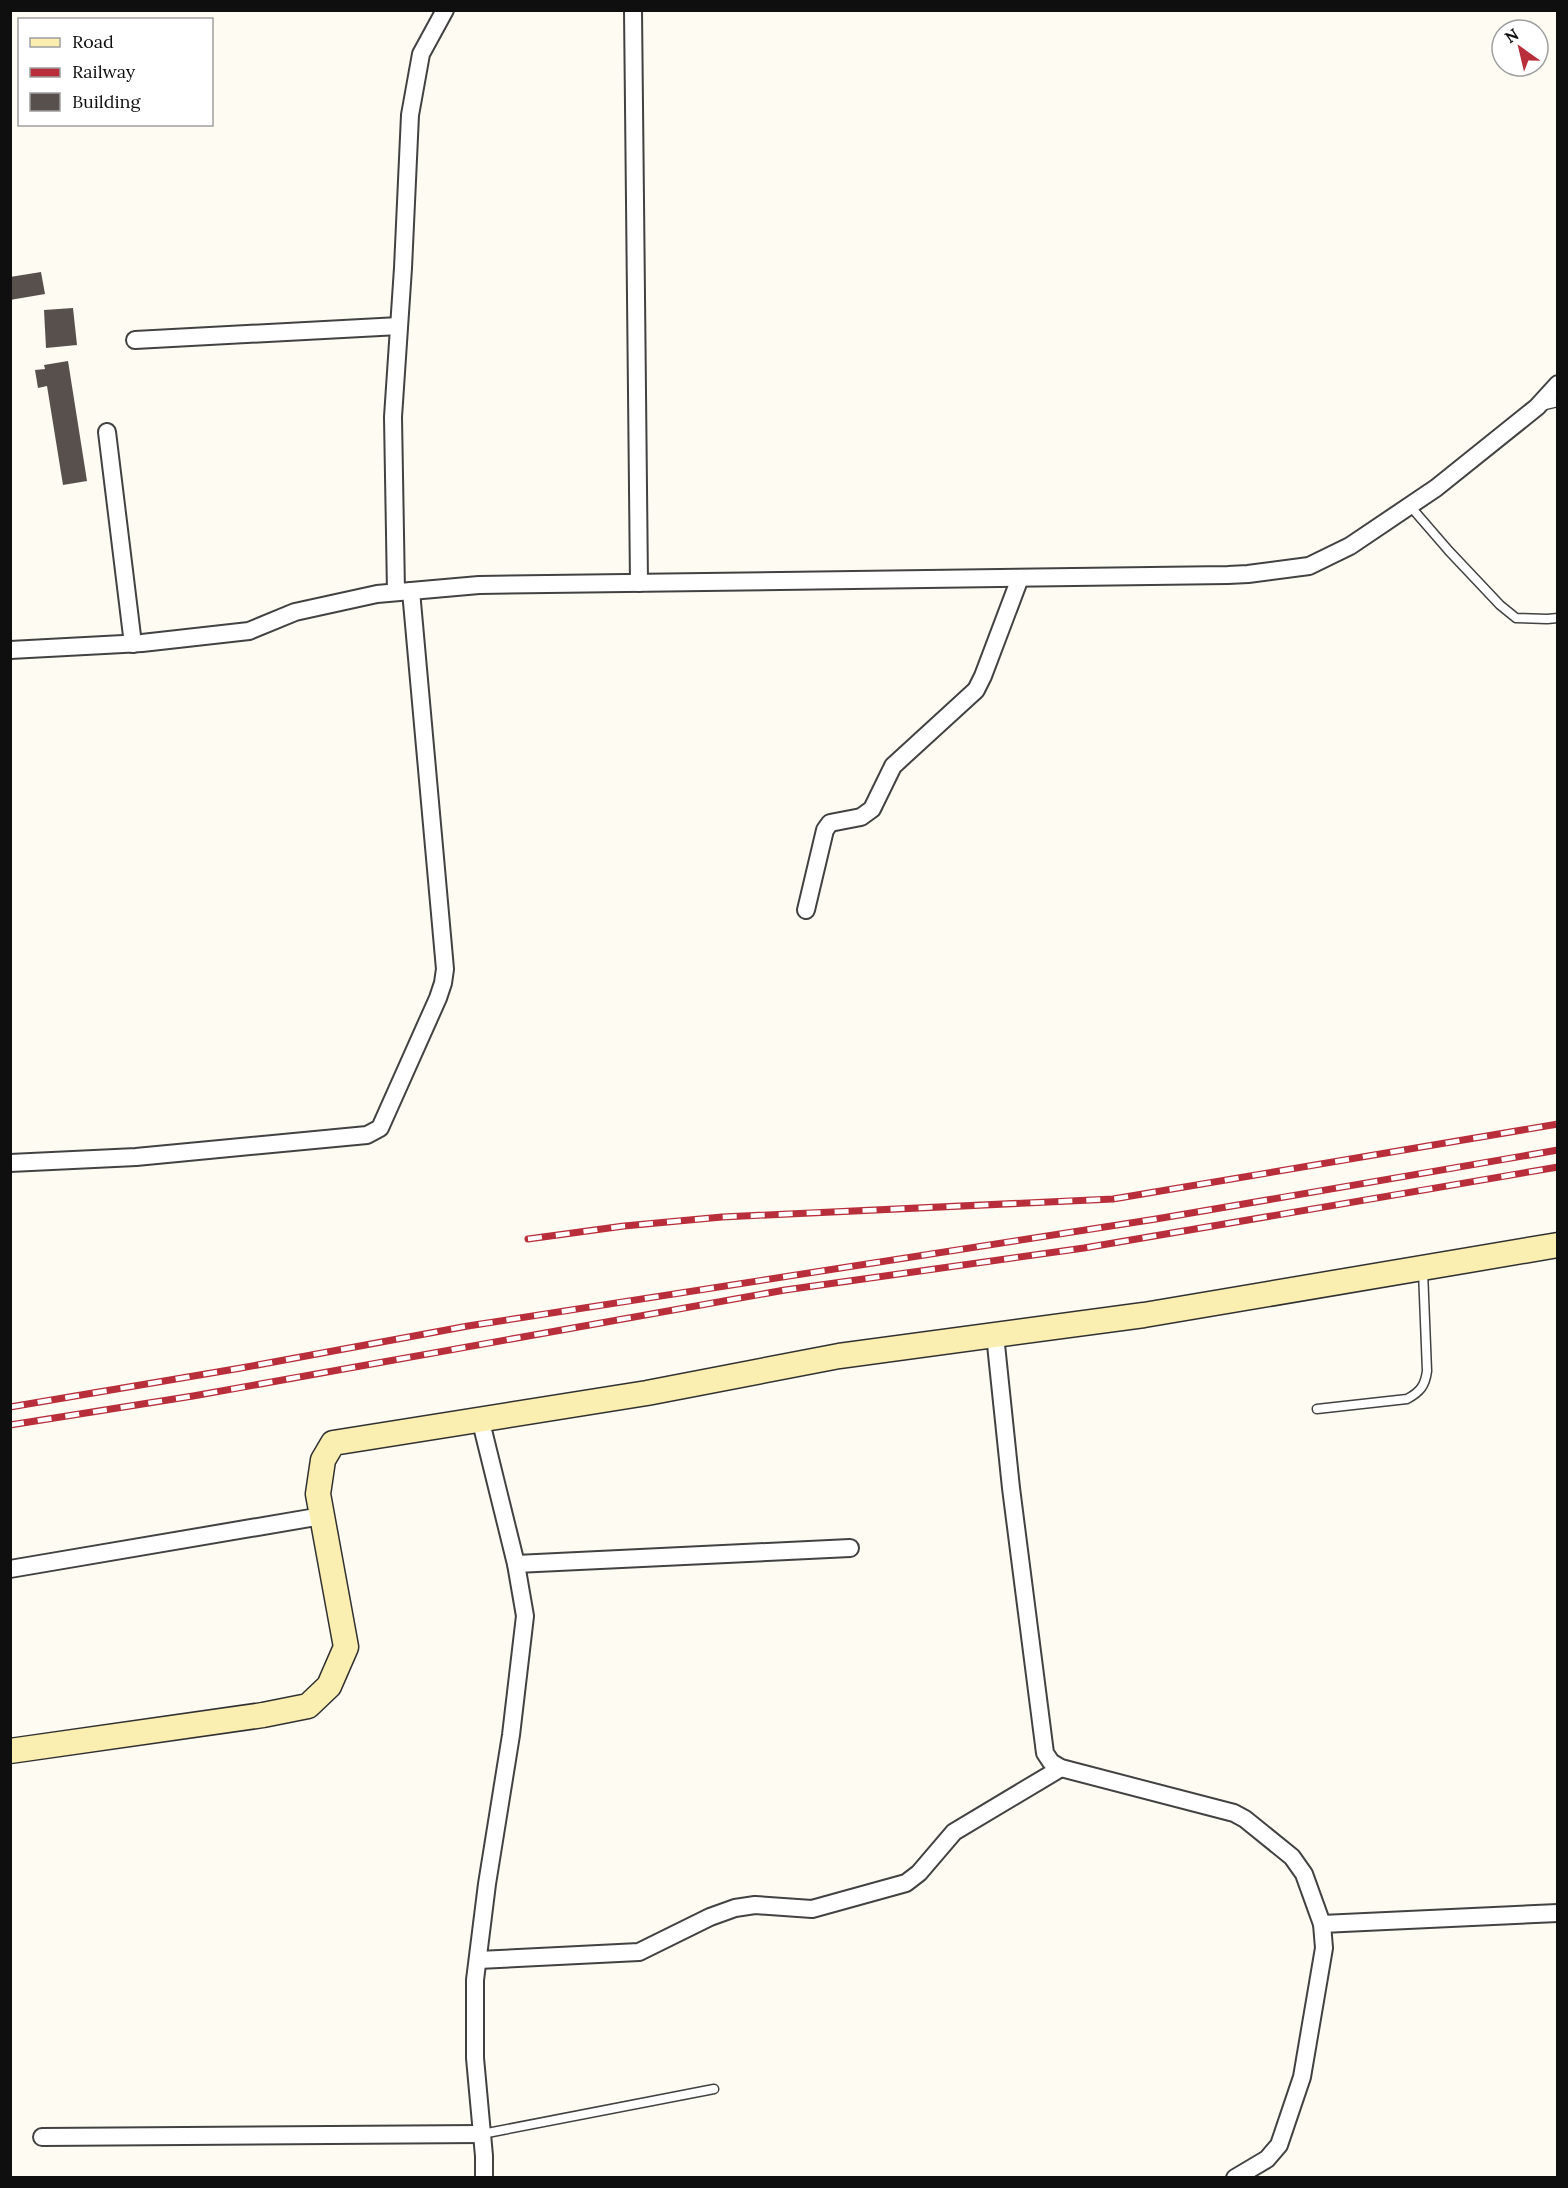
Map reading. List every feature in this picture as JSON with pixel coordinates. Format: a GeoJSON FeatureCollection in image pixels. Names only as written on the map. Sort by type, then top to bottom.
{"type":"FeatureCollection","features":[{"type":"Feature","properties":{"kind":"street"},"geometry":{"type":"LineString","coordinates":[[10,1163],[136,1157],[367,1135],[380,1128],[438,998],[445,969],[404,592],[393,417],[410,115],[422,54],[445,10]]}},
{"type":"Feature","properties":{"kind":"street"},"geometry":{"type":"LineString","coordinates":[[633,10],[639,583]]}},
{"type":"Feature","properties":{"kind":"street"},"geometry":{"type":"LineString","coordinates":[[135,340],[399,326]]}},
{"type":"Feature","properties":{"kind":"street"},"geometry":{"type":"LineString","coordinates":[[10,650],[133,644],[249,631],[296,612],[377,594],[478,585],[1248,574],[1309,566],[1350,546],[1436,488],[1537,407],[1557,384]]}},
{"type":"Feature","properties":{"kind":"street"},"geometry":{"type":"LineString","coordinates":[[106,432],[133,644]]}},
{"type":"Feature","properties":{"kind":"street"},"geometry":{"type":"LineString","coordinates":[[806,910],[825,830],[830,823],[861,817],[872,809],[893,766],[975,690],[983,676],[1020,578]]}},
{"type":"Feature","properties":{"kind":"street"},"geometry":{"type":"LineString","coordinates":[[10,1751],[263,1715],[308,1706],[329,1686],[346,1647],[318,1494],[323,1460],[333,1443],[647,1393],[839,1356],[1144,1314],[1557,1245]]}},
{"type":"Feature","properties":{"kind":"street"},"geometry":{"type":"LineString","coordinates":[[995,1335],[1011,1488],[1045,1753],[1051,1762],[1061,1768],[1234,1813],[1245,1819],[1292,1857],[1311,1892],[1322,1924],[1324,1948],[1305,2064],[1283,2134],[1275,2153],[1235,2178]]}},
{"type":"Feature","properties":{"kind":"street"},"geometry":{"type":"LineString","coordinates":[[480,1418],[516,1564],[525,1616],[511,1735],[487,1884],[476,1980],[475,2058],[484,2178]]}},
{"type":"Feature","properties":{"kind":"street"},"geometry":{"type":"LineString","coordinates":[[10,1569],[322,1516]]}},
{"type":"Feature","properties":{"kind":"street"},"geometry":{"type":"LineString","coordinates":[[516,1564],[850,1548]]}},
{"type":"Feature","properties":{"kind":"street"},"geometry":{"type":"LineString","coordinates":[[478,1959],[639,1952],[710,1917],[735,1908],[755,1905],[821,1908],[906,1883],[919,1873],[954,1832],[1061,1768]]}},
{"type":"Feature","properties":{"kind":"street"},"geometry":{"type":"LineString","coordinates":[[1322,1924],[1557,1913]]}},
{"type":"Feature","properties":{"kind":"street"},"geometry":{"type":"LineString","coordinates":[[42,2137],[482,2134]]}},
{"type":"Feature","properties":{"kind":"lane"},"geometry":{"type":"LineString","coordinates":[[1537,407],[1557,402]]}},
{"type":"Feature","properties":{"kind":"lane"},"geometry":{"type":"LineString","coordinates":[[1410,506],[1500,605],[1516,618],[1547,620],[1557,618]]}},
{"type":"Feature","properties":{"kind":"lane"},"geometry":{"type":"LineString","coordinates":[[1317,1409],[1407,1399],[1419,1393],[1426,1383],[1427,1371],[1423,1267]]}},
{"type":"Feature","properties":{"kind":"lane"},"geometry":{"type":"LineString","coordinates":[[482,2134],[714,2089]]}},
{"type":"Feature","properties":{"kind":"building"},"geometry":{"type":"Polygon","coordinates":[[[41,272],[45,294],[10,300],[10,277],[41,272]]]}},
{"type":"Feature","properties":{"kind":"building"},"geometry":{"type":"Polygon","coordinates":[[[73,308],[77,345],[46,348],[44,310],[73,308]]]}},
{"type":"Feature","properties":{"kind":"building"},"geometry":{"type":"Polygon","coordinates":[[[68,361],[87,481],[63,485],[47,386],[38,388],[35,370],[45,369],[44,365],[68,361]]]}},
{"type":"Feature","properties":{"kind":"railway"},"geometry":{"type":"LineString","coordinates":[[528,1239],[624,1226],[722,1217],[1113,1199],[1558,1124]]}},
{"type":"Feature","properties":{"kind":"railway"},"geometry":{"type":"LineString","coordinates":[[10,1407],[241,1368],[468,1326],[1156,1219],[1558,1150]]}},
{"type":"Feature","properties":{"kind":"railway"},"geometry":{"type":"LineString","coordinates":[[10,1425],[193,1396],[785,1290],[1084,1248],[1558,1167]]}}]}
